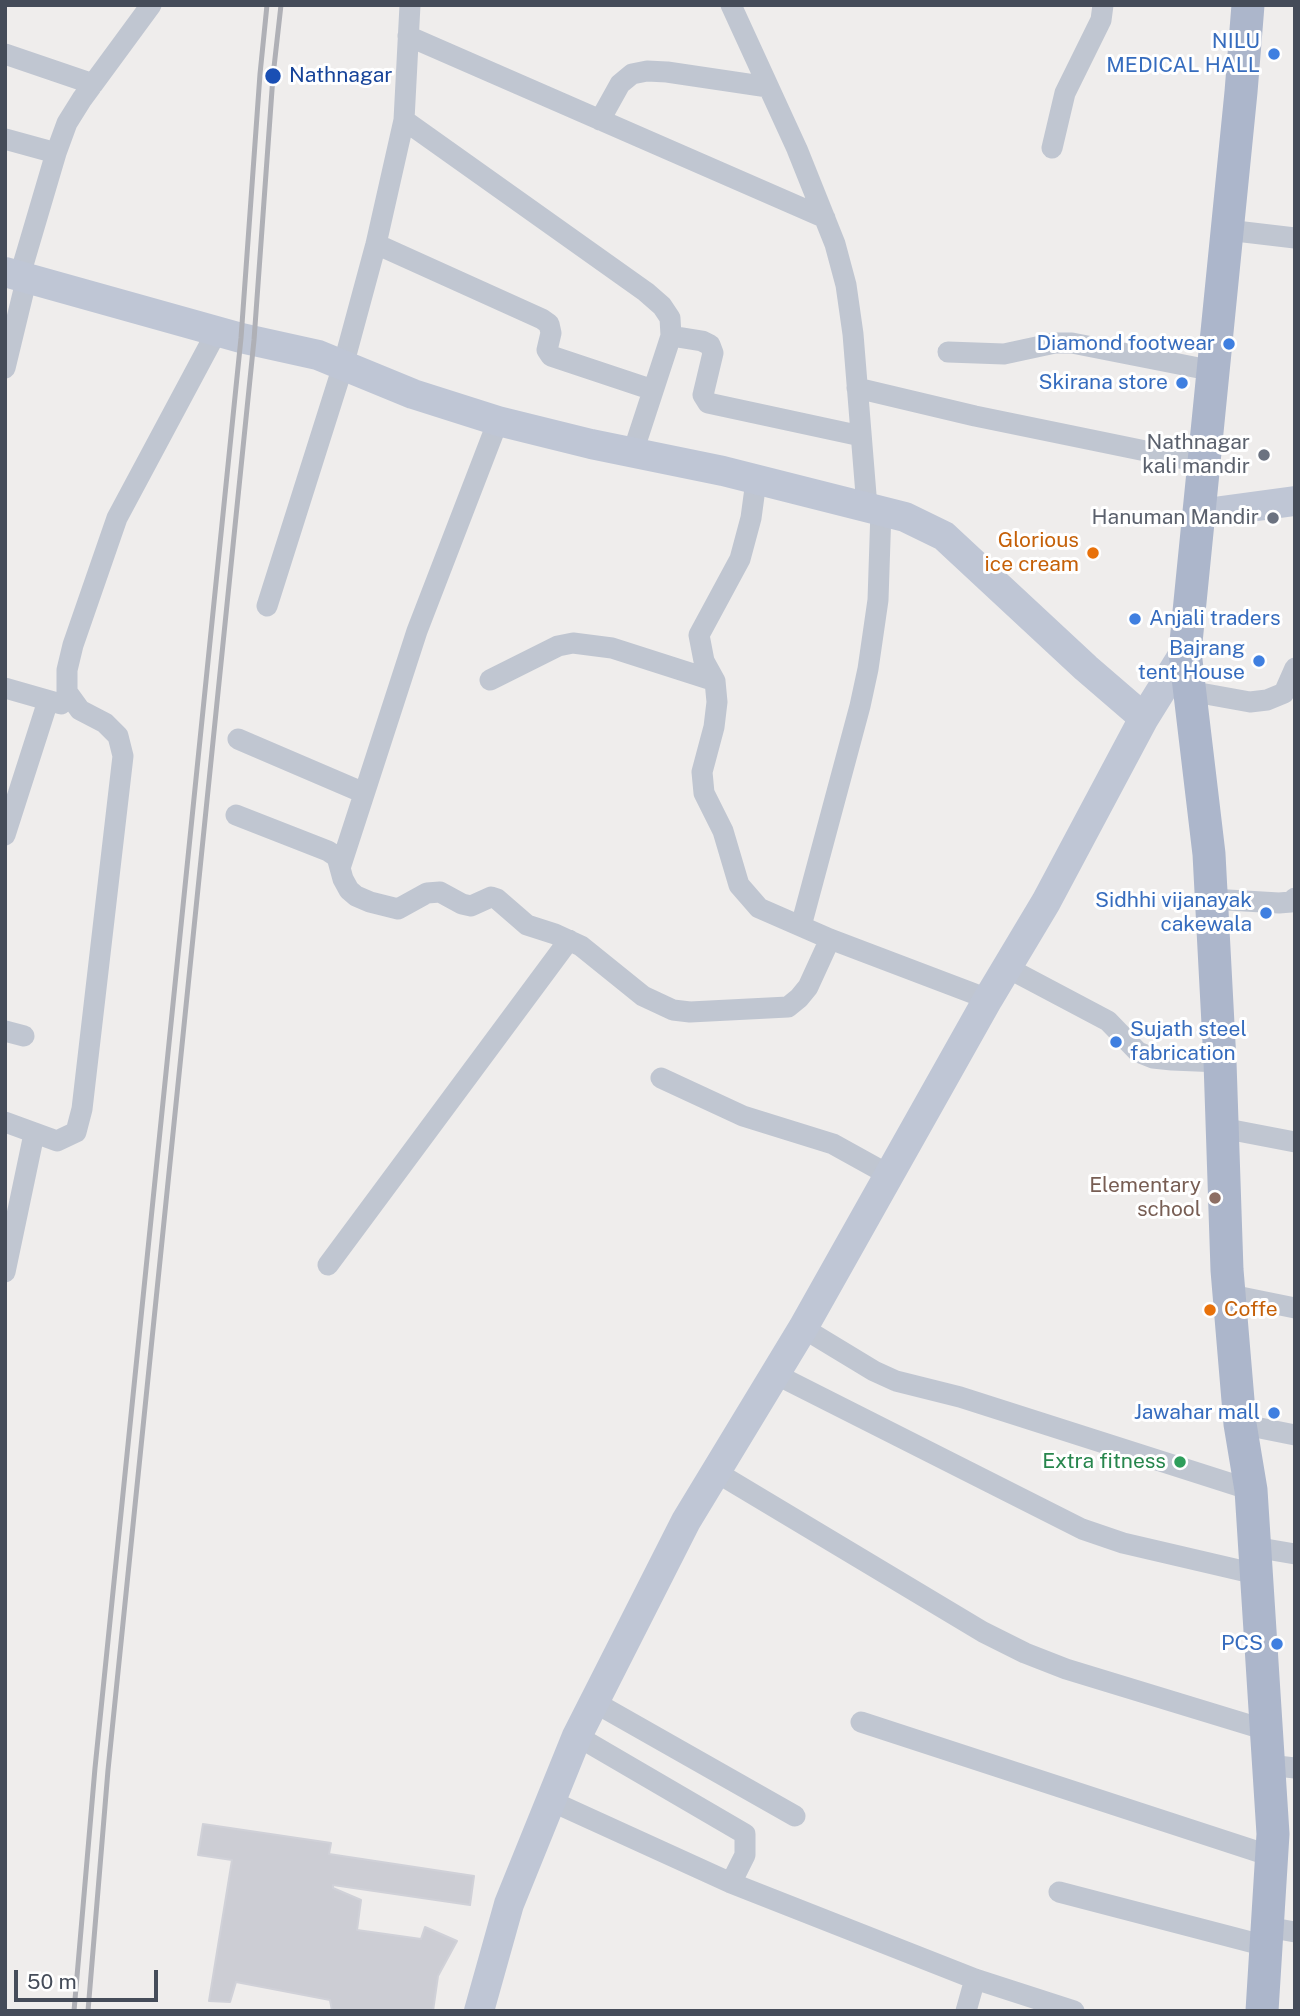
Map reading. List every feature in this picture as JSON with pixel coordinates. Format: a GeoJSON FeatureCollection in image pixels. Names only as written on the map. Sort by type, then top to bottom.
{"type":"FeatureCollection","features":[{"type":"Feature","properties":{"kind":"main road"},"geometry":{"type":"LineString","coordinates":[[1248,5],[1185,652],[1209,853],[1227,1270],[1240,1424],[1251,1490],[1266,1730],[1282,1767],[1271,1856],[1276,1935],[1262,2011]]}},
{"type":"Feature","properties":{"kind":"main road"},"geometry":{"type":"LineString","coordinates":[[17,274],[217,331],[318,355],[414,394],[498,421],[723,471],[905,517],[944,536],[1055,640],[1144,718]]}},
{"type":"Feature","properties":{"kind":"main road"},"geometry":{"type":"LineString","coordinates":[[1199,514],[1295,501]]}},
{"type":"Feature","properties":{"kind":"main road"},"geometry":{"type":"LineString","coordinates":[[479,2011],[509,1903],[577,1736],[686,1521],[803,1328],[1006,967],[1046,902],[1144,718],[1185,652]]}},
{"type":"Feature","properties":{"kind":"street"},"geometry":{"type":"LineString","coordinates":[[5,368],[17,274],[67,123],[151,5]]}},
{"type":"Feature","properties":{"kind":"street"},"geometry":{"type":"LineString","coordinates":[[267,606],[344,366],[376,244],[404,120],[410,5]]}},
{"type":"Feature","properties":{"kind":"street"},"geometry":{"type":"LineString","coordinates":[[730,5],[835,244],[846,285],[862,436],[874,508],[878,600],[868,669],[801,926]]}},
{"type":"Feature","properties":{"kind":"street"},"geometry":{"type":"LineString","coordinates":[[1052,148],[1065,93],[1101,20],[1103,5]]}},
{"type":"Feature","properties":{"kind":"street"},"geometry":{"type":"LineString","coordinates":[[408,36],[825,218]]}},
{"type":"Feature","properties":{"kind":"street"},"geometry":{"type":"LineString","coordinates":[[5,54],[93,83]]}},
{"type":"Feature","properties":{"kind":"street"},"geometry":{"type":"LineString","coordinates":[[600,120],[620,84],[632,74],[647,71],[768,87]]}},
{"type":"Feature","properties":{"kind":"street"},"geometry":{"type":"LineString","coordinates":[[404,120],[662,306],[670,318],[671,336],[633,452]]}},
{"type":"Feature","properties":{"kind":"street"},"geometry":{"type":"LineString","coordinates":[[5,139],[55,153]]}},
{"type":"Feature","properties":{"kind":"street"},"geometry":{"type":"LineString","coordinates":[[1227,230],[1295,238]]}},
{"type":"Feature","properties":{"kind":"street"},"geometry":{"type":"LineString","coordinates":[[376,244],[542,319],[549,324],[551,333],[547,350],[551,356],[653,390]]}},
{"type":"Feature","properties":{"kind":"street"},"geometry":{"type":"LineString","coordinates":[[80,710],[67,692],[67,670],[73,645],[117,518],[217,331]]}},
{"type":"Feature","properties":{"kind":"street"},"geometry":{"type":"LineString","coordinates":[[671,336],[710,345],[713,353],[704,395],[708,403],[862,436]]}},
{"type":"Feature","properties":{"kind":"street"},"geometry":{"type":"LineString","coordinates":[[948,352],[1004,354],[1055,343],[1072,343],[1214,371]]}},
{"type":"Feature","properties":{"kind":"street"},"geometry":{"type":"LineString","coordinates":[[858,388],[975,416],[1204,463]]}},
{"type":"Feature","properties":{"kind":"street"},"geometry":{"type":"LineString","coordinates":[[341,865],[417,631],[498,421]]}},
{"type":"Feature","properties":{"kind":"street"},"geometry":{"type":"LineString","coordinates":[[756,481],[751,518],[740,559],[699,635],[704,661],[715,681],[718,702],[702,772],[704,793],[723,831],[739,885],[748,898],[760,908],[830,939],[988,999]]}},
{"type":"Feature","properties":{"kind":"street"},"geometry":{"type":"LineString","coordinates":[[490,680],[558,646],[573,643],[612,648],[715,681]]}},
{"type":"Feature","properties":{"kind":"street"},"geometry":{"type":"LineString","coordinates":[[1189,691],[1250,702],[1267,700],[1284,693],[1295,668]]}},
{"type":"Feature","properties":{"kind":"street"},"geometry":{"type":"LineString","coordinates":[[5,688],[80,710],[105,723],[118,736],[122,756],[82,1109],[76,1132],[57,1141],[5,1122]]}},
{"type":"Feature","properties":{"kind":"street"},"geometry":{"type":"LineString","coordinates":[[5,835],[48,701]]}},
{"type":"Feature","properties":{"kind":"street"},"geometry":{"type":"LineString","coordinates":[[238,739],[364,793]]}},
{"type":"Feature","properties":{"kind":"street"},"geometry":{"type":"LineString","coordinates":[[236,815],[328,851],[337,857],[349,890],[370,902],[398,909],[428,893],[440,892],[471,906],[491,897],[505,904],[527,925],[581,946],[643,996],[661,1006],[690,1012],[788,1007],[808,987],[830,939]]}},
{"type":"Feature","properties":{"kind":"street"},"geometry":{"type":"LineString","coordinates":[[1211,899],[1279,903],[1291,902],[1295,898]]}},
{"type":"Feature","properties":{"kind":"street"},"geometry":{"type":"LineString","coordinates":[[328,1265],[569,940]]}},
{"type":"Feature","properties":{"kind":"street"},"geometry":{"type":"LineString","coordinates":[[1006,967],[1108,1021],[1138,1052],[1153,1058],[1220,1062]]}},
{"type":"Feature","properties":{"kind":"street"},"geometry":{"type":"LineString","coordinates":[[661,1078],[743,1116],[833,1144],[889,1175]]}},
{"type":"Feature","properties":{"kind":"street"},"geometry":{"type":"LineString","coordinates":[[1222,1128],[1295,1142]]}},
{"type":"Feature","properties":{"kind":"street"},"geometry":{"type":"LineString","coordinates":[[5,1272],[34,1134]]}},
{"type":"Feature","properties":{"kind":"street"},"geometry":{"type":"LineString","coordinates":[[1230,1295],[1295,1308]]}},
{"type":"Feature","properties":{"kind":"street"},"geometry":{"type":"LineString","coordinates":[[803,1328],[874,1371],[896,1381],[960,1397],[1251,1490]]}},
{"type":"Feature","properties":{"kind":"street"},"geometry":{"type":"LineString","coordinates":[[775,1374],[1082,1529],[1123,1543],[1255,1560],[1295,1554]]}},
{"type":"Feature","properties":{"kind":"street"},"geometry":{"type":"LineString","coordinates":[[1240,1424],[1295,1435]]}},
{"type":"Feature","properties":{"kind":"street"},"geometry":{"type":"LineString","coordinates":[[716,1472],[983,1632],[1025,1653],[1066,1669],[1266,1730]]}},
{"type":"Feature","properties":{"kind":"street"},"geometry":{"type":"LineString","coordinates":[[594,1702],[795,1816]]}},
{"type":"Feature","properties":{"kind":"street"},"geometry":{"type":"LineString","coordinates":[[861,1722],[1271,1856]]}},
{"type":"Feature","properties":{"kind":"street"},"geometry":{"type":"LineString","coordinates":[[577,1736],[746,1834],[745,1855],[731,1883]]}},
{"type":"Feature","properties":{"kind":"street"},"geometry":{"type":"LineString","coordinates":[[551,1801],[731,1883],[975,1979],[1074,2011]]}},
{"type":"Feature","properties":{"kind":"street"},"geometry":{"type":"LineString","coordinates":[[1059,1892],[1276,1935]]}},
{"type":"Feature","properties":{"kind":"street"},"geometry":{"type":"LineString","coordinates":[[966,2011],[975,1979]]}},
{"type":"Feature","properties":{"kind":"building"},"geometry":{"type":"Polygon","coordinates":[[[203,1824],[331,1843],[329,1854],[474,1876],[470,1905],[333,1885],[333,1888],[361,1900],[357,1930],[421,1939],[425,1927],[457,1941],[438,1976],[433,2011],[332,2011],[330,2000],[236,1982],[230,2002],[209,2001],[232,1860],[198,1855],[203,1824]]]}},
{"type":"Feature","properties":{"kind":"railway"},"geometry":{"type":"LineString","coordinates":[[74,2011],[95,1768],[241,338],[267,5]]}},
{"type":"Feature","properties":{"kind":"railway"},"geometry":{"type":"LineString","coordinates":[[88,2011],[108,1770],[254,340],[273,76],[281,5]]}},
{"type":"Feature","properties":{"kind":"place","name":"NILU MEDICAL HALL"},"geometry":{"type":"Point","coordinates":[1274,54]}},
{"type":"Feature","properties":{"kind":"place","name":"Nathnagar"},"geometry":{"type":"Point","coordinates":[273,76]}},
{"type":"Feature","properties":{"kind":"place","name":"Diamond footwear"},"geometry":{"type":"Point","coordinates":[1229,344]}},
{"type":"Feature","properties":{"kind":"place","name":"Skirana store"},"geometry":{"type":"Point","coordinates":[1182,383]}},
{"type":"Feature","properties":{"kind":"place","name":"Nathnagar kali mandir"},"geometry":{"type":"Point","coordinates":[1264,455]}},
{"type":"Feature","properties":{"kind":"place","name":"Hanuman Mandir"},"geometry":{"type":"Point","coordinates":[1273,518]}},
{"type":"Feature","properties":{"kind":"place","name":"Glorious ice cream"},"geometry":{"type":"Point","coordinates":[1093,553]}},
{"type":"Feature","properties":{"kind":"place","name":"Anjali traders"},"geometry":{"type":"Point","coordinates":[1135,619]}},
{"type":"Feature","properties":{"kind":"place","name":"Bajrang tent House"},"geometry":{"type":"Point","coordinates":[1259,661]}},
{"type":"Feature","properties":{"kind":"place","name":"Sidhhi vijanayak cakewala"},"geometry":{"type":"Point","coordinates":[1266,913]}},
{"type":"Feature","properties":{"kind":"place","name":"Sujath steel fabrication"},"geometry":{"type":"Point","coordinates":[1116,1042]}},
{"type":"Feature","properties":{"kind":"place","name":"Elementary school"},"geometry":{"type":"Point","coordinates":[1215,1198]}},
{"type":"Feature","properties":{"kind":"place","name":"Coffe"},"geometry":{"type":"Point","coordinates":[1210,1310]}},
{"type":"Feature","properties":{"kind":"place","name":"Jawahar mall"},"geometry":{"type":"Point","coordinates":[1274,1413]}},
{"type":"Feature","properties":{"kind":"place","name":"Extra fitness"},"geometry":{"type":"Point","coordinates":[1180,1462]}},
{"type":"Feature","properties":{"kind":"place","name":"PCS"},"geometry":{"type":"Point","coordinates":[1277,1644]}}]}
